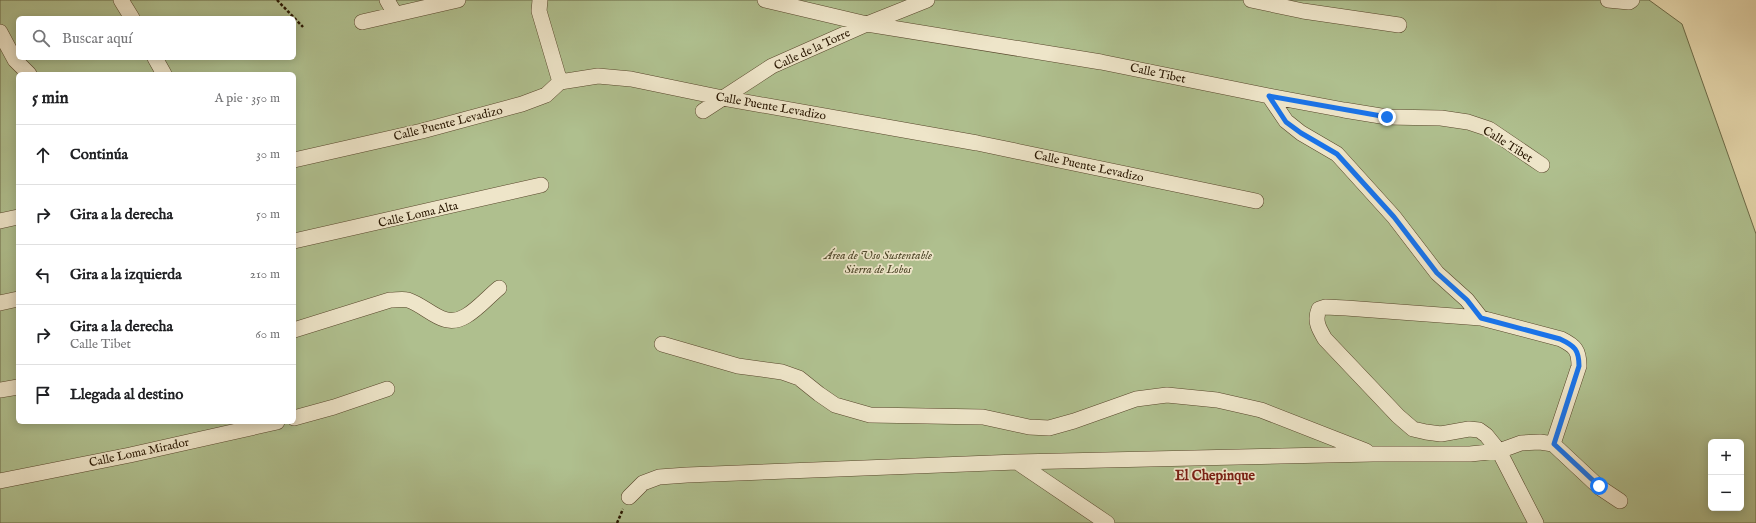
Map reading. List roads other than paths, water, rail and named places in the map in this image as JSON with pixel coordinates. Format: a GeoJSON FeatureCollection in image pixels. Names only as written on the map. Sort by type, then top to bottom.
{"type":"FeatureCollection","features":[{"type":"Feature","properties":{"kind":"street"},"geometry":{"type":"LineString","coordinates":[[121,0],[131,16]]}},
{"type":"Feature","properties":{"kind":"street"},"geometry":{"type":"LineString","coordinates":[[387,0],[395,14]]}},
{"type":"Feature","properties":{"kind":"street"},"geometry":{"type":"LineString","coordinates":[[362,22],[458,0]]}},
{"type":"Feature","properties":{"kind":"street"},"geometry":{"type":"LineString","coordinates":[[540,0],[539,11],[560,82]]}},
{"type":"Feature","properties":{"kind":"street","name":"Calle Tibet"},"geometry":{"type":"LineString","coordinates":[[765,0],[867,24],[1101,62],[1269,96],[1387,117],[1441,118],[1468,122],[1489,130],[1542,166]]}},
{"type":"Feature","properties":{"kind":"street","name":"Calle de la Torre"},"geometry":{"type":"LineString","coordinates":[[703,111],[772,66],[867,24],[927,0]]}},
{"type":"Feature","properties":{"kind":"street"},"geometry":{"type":"LineString","coordinates":[[1251,0],[1305,5],[1398,25]]}},
{"type":"Feature","properties":{"kind":"street"},"geometry":{"type":"LineString","coordinates":[[1608,0],[1630,1]]}},
{"type":"Feature","properties":{"kind":"street"},"geometry":{"type":"LineString","coordinates":[[0,32],[16,56]]}},
{"type":"Feature","properties":{"kind":"street"},"geometry":{"type":"LineString","coordinates":[[19,60],[28,72]]}},
{"type":"Feature","properties":{"kind":"street"},"geometry":{"type":"LineString","coordinates":[[156,60],[163,72]]}},
{"type":"Feature","properties":{"kind":"street","name":"Calle Puente Levadizo"},"geometry":{"type":"LineString","coordinates":[[296,160],[422,131],[522,104],[546,95],[560,82],[598,76],[631,79],[723,98],[977,143],[1256,201]]}},
{"type":"Feature","properties":{"kind":"street"},"geometry":{"type":"LineString","coordinates":[[1269,96],[1286,122],[1301,133],[1337,154],[1394,217],[1437,273],[1467,300],[1481,318]]}},
{"type":"Feature","properties":{"kind":"street","name":"Calle Loma Alta"},"geometry":{"type":"LineString","coordinates":[[296,241],[541,185]]}},
{"type":"Feature","properties":{"kind":"street"},"geometry":{"type":"LineString","coordinates":[[0,221],[16,217]]}},
{"type":"Feature","properties":{"kind":"street"},"geometry":{"type":"LineString","coordinates":[[296,329],[390,300],[406,300],[416,303],[441,319],[454,321],[467,316],[499,288]]}},
{"type":"Feature","properties":{"kind":"street"},"geometry":{"type":"LineString","coordinates":[[0,303],[16,299]]}},
{"type":"Feature","properties":{"kind":"street"},"geometry":{"type":"LineString","coordinates":[[1536,523],[1499,451],[1486,435],[1479,430],[1469,429],[1441,434],[1414,429],[1398,416],[1325,339],[1316,321],[1319,309],[1325,307],[1481,318],[1560,339],[1573,345],[1579,356],[1579,366],[1554,444]]}},
{"type":"Feature","properties":{"kind":"street"},"geometry":{"type":"LineString","coordinates":[[662,344],[738,366],[782,372],[799,378],[835,405],[870,415],[983,417],[1030,427],[1049,428],[1074,421],[1136,399],[1167,395],[1217,400],[1261,410],[1373,454]]}},
{"type":"Feature","properties":{"kind":"street"},"geometry":{"type":"LineString","coordinates":[[0,390],[16,387]]}},
{"type":"Feature","properties":{"kind":"street"},"geometry":{"type":"LineString","coordinates":[[296,417],[334,407],[387,389]]}},
{"type":"Feature","properties":{"kind":"street","name":"Calle Loma Mirador"},"geometry":{"type":"LineString","coordinates":[[0,481],[130,455],[268,424]]}},
{"type":"Feature","properties":{"kind":"street"},"geometry":{"type":"LineString","coordinates":[[629,497],[643,483],[658,477],[866,467],[1017,462],[1373,454],[1470,454],[1499,451],[1521,444],[1540,442],[1554,444],[1599,486],[1620,501]]}},
{"type":"Feature","properties":{"kind":"street"},"geometry":{"type":"LineString","coordinates":[[1017,462],[1107,523]]}},
{"type":"Feature","properties":{"kind":"district","name":"El Chepinque"},"geometry":{"type":"Point","coordinates":[1215,475]}},
{"type":"Feature","properties":{"kind":"park label","name":"Área de Uso Sustentable Sierra de Lobos"},"geometry":{"type":"Point","coordinates":[878,262]}}]}
